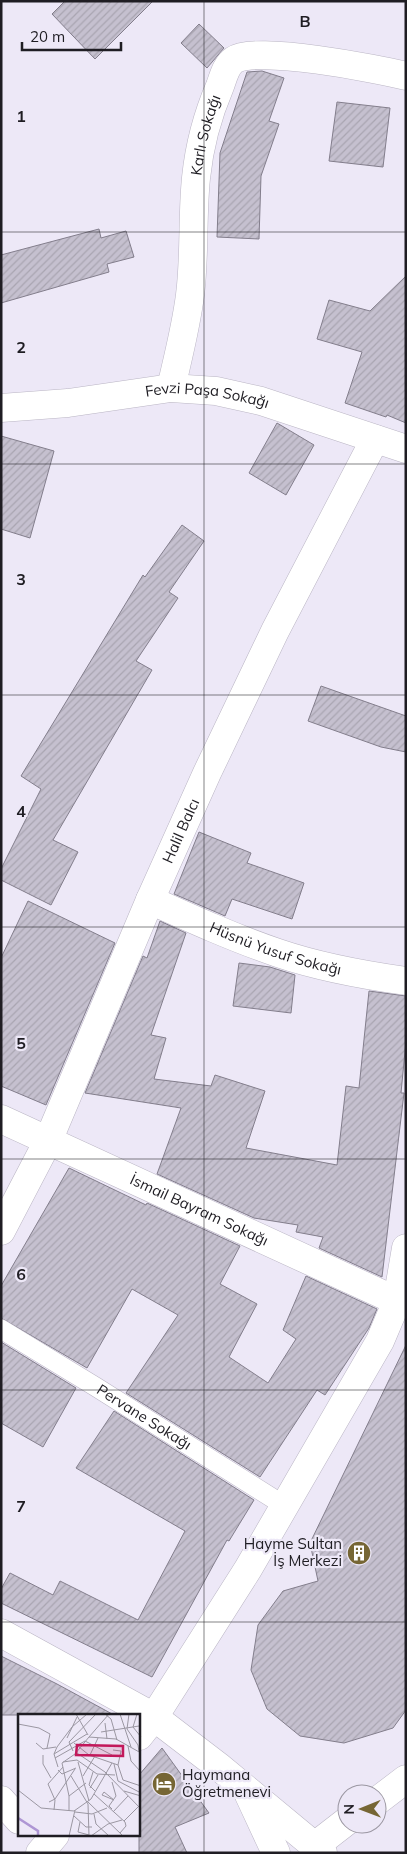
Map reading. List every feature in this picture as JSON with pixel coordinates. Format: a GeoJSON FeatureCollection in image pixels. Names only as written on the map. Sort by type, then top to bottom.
{"type":"FeatureCollection","features":[{"type":"Feature","properties":{"kind":"street","name":"Karlı Sokağı"},"geometry":{"type":"LineString","coordinates":[[171,388],[184,332],[190,294],[194,257],[196,178],[199,160],[217,94],[228,66],[234,59],[245,56],[273,55],[353,66],[406,76]]}},
{"type":"Feature","properties":{"kind":"street","name":"Fevzi Paşa Sokağı"},"geometry":{"type":"LineString","coordinates":[[1,408],[68,403],[171,388],[216,391],[240,395],[406,449]]}},
{"type":"Feature","properties":{"kind":"street","name":"Halil Balcı"},"geometry":{"type":"LineString","coordinates":[[1,1231],[48,1141],[150,900],[275,631],[375,439]]}},
{"type":"Feature","properties":{"kind":"street","name":"Hüsnü Yusuf Sokağı"},"geometry":{"type":"LineString","coordinates":[[150,900],[280,954],[360,974],[406,981]]}},
{"type":"Feature","properties":{"kind":"street","name":"İsmail Bayram Sokağı"},"geometry":{"type":"LineString","coordinates":[[1,1119],[398,1316]]}},
{"type":"Feature","properties":{"kind":"street"},"geometry":{"type":"LineString","coordinates":[[337,1832],[320,1849],[245,1788],[146,1726],[285,1506],[398,1316],[406,1248]]}},
{"type":"Feature","properties":{"kind":"street"},"geometry":{"type":"LineString","coordinates":[[1,1633],[127,1714]]}},
{"type":"Feature","properties":{"kind":"street"},"geometry":{"type":"LineString","coordinates":[[387,1793],[406,1779]]}},
{"type":"Feature","properties":{"kind":"street"},"geometry":{"type":"LineString","coordinates":[[245,1788],[276,1853]]}},
{"type":"Feature","properties":{"kind":"street"},"geometry":{"type":"LineString","coordinates":[[1,1800],[18,1819]]}},
{"type":"Feature","properties":{"kind":"lane","name":"Pervane Sokağı"},"geometry":{"type":"LineString","coordinates":[[1,1329],[285,1506]]}},
{"type":"Feature","properties":{"kind":"building"},"geometry":{"type":"Polygon","coordinates":[[[65,1],[153,1],[95,59],[52,14],[65,1]]]}},
{"type":"Feature","properties":{"kind":"building"},"geometry":{"type":"Polygon","coordinates":[[[199,24],[224,48],[207,68],[181,43],[199,24]]]}},
{"type":"Feature","properties":{"kind":"building"},"geometry":{"type":"Polygon","coordinates":[[[262,71],[284,78],[269,121],[279,124],[261,176],[259,239],[217,237],[220,153],[247,72],[262,71]]]}},
{"type":"Feature","properties":{"kind":"building"},"geometry":{"type":"Polygon","coordinates":[[[337,102],[390,108],[383,167],[329,161],[337,102]]]}},
{"type":"Feature","properties":{"kind":"building"},"geometry":{"type":"Polygon","coordinates":[[[99,229],[101,238],[126,231],[134,257],[107,264],[109,272],[1,303],[1,255],[99,229]]]}},
{"type":"Feature","properties":{"kind":"building"},"geometry":{"type":"Polygon","coordinates":[[[406,276],[406,423],[387,415],[386,417],[345,403],[362,352],[317,339],[329,300],[370,311],[406,276]]]}},
{"type":"Feature","properties":{"kind":"building"},"geometry":{"type":"Polygon","coordinates":[[[277,423],[314,445],[286,495],[249,473],[277,423]]]}},
{"type":"Feature","properties":{"kind":"building"},"geometry":{"type":"Polygon","coordinates":[[[1,436],[54,451],[30,538],[1,529],[1,436]]]}},
{"type":"Feature","properties":{"kind":"building"},"geometry":{"type":"Polygon","coordinates":[[[182,525],[204,541],[169,592],[178,598],[136,661],[152,670],[53,840],[78,852],[51,905],[1,880],[1,869],[41,789],[21,776],[143,575],[145,577],[182,525]]]}},
{"type":"Feature","properties":{"kind":"building"},"geometry":{"type":"Polygon","coordinates":[[[321,686],[406,716],[406,752],[381,747],[308,721],[321,686]]]}},
{"type":"Feature","properties":{"kind":"building"},"geometry":{"type":"Polygon","coordinates":[[[199,832],[251,853],[247,863],[304,883],[292,919],[232,899],[225,916],[174,894],[199,832]]]}},
{"type":"Feature","properties":{"kind":"building"},"geometry":{"type":"Polygon","coordinates":[[[28,901],[115,943],[46,1105],[1,1086],[1,958],[28,901]]]}},
{"type":"Feature","properties":{"kind":"building"},"geometry":{"type":"Polygon","coordinates":[[[160,921],[186,933],[151,1035],[166,1038],[154,1079],[211,1086],[215,1075],[265,1091],[246,1148],[337,1165],[346,1086],[359,1088],[369,991],[406,996],[406,1041],[401,1093],[404,1093],[382,1277],[319,1248],[323,1237],[296,1232],[298,1225],[254,1218],[157,1174],[181,1108],[85,1093],[143,956],[147,958],[160,921]]]}},
{"type":"Feature","properties":{"kind":"building"},"geometry":{"type":"Polygon","coordinates":[[[239,963],[270,967],[295,975],[291,1013],[233,1006],[239,963]]]}},
{"type":"Feature","properties":{"kind":"building"},"geometry":{"type":"Polygon","coordinates":[[[69,1168],[146,1205],[147,1203],[240,1246],[220,1284],[257,1304],[229,1357],[268,1383],[296,1339],[283,1330],[306,1276],[377,1309],[369,1328],[325,1395],[317,1390],[260,1477],[126,1393],[178,1315],[132,1289],[87,1368],[1,1318],[1,1286],[69,1168]]]}},
{"type":"Feature","properties":{"kind":"building"},"geometry":{"type":"Polygon","coordinates":[[[1,1342],[76,1388],[43,1447],[1,1423],[1,1342]]]}},
{"type":"Feature","properties":{"kind":"building","name":"Hayme Sultan İş Merkezi"},"geometry":{"type":"Polygon","coordinates":[[[406,1345],[406,1710],[393,1728],[344,1743],[300,1736],[267,1709],[251,1670],[258,1625],[283,1591],[318,1581],[310,1543],[406,1345]]]}},
{"type":"Feature","properties":{"kind":"building"},"geometry":{"type":"Polygon","coordinates":[[[114,1411],[254,1500],[229,1541],[227,1540],[152,1677],[1,1603],[1,1589],[10,1573],[53,1595],[60,1581],[138,1620],[185,1531],[76,1468],[114,1411]]]}},
{"type":"Feature","properties":{"kind":"building"},"geometry":{"type":"Polygon","coordinates":[[[1,1656],[112,1714],[18,1714],[1,1715],[1,1656]]]}},
{"type":"Feature","properties":{"kind":"building","name":"Haymana Öğretmenevi"},"geometry":{"type":"Polygon","coordinates":[[[162,1748],[209,1813],[175,1827],[187,1853],[139,1853],[140,1774],[162,1748]]]}},
{"type":"Feature","properties":{"kind":"place","name":"Hayme Sultan İş Merkezi"},"geometry":{"type":"Point","coordinates":[359,1553]}},
{"type":"Feature","properties":{"kind":"place","name":"Haymana Öğretmenevi"},"geometry":{"type":"Point","coordinates":[164,1784]}}]}
